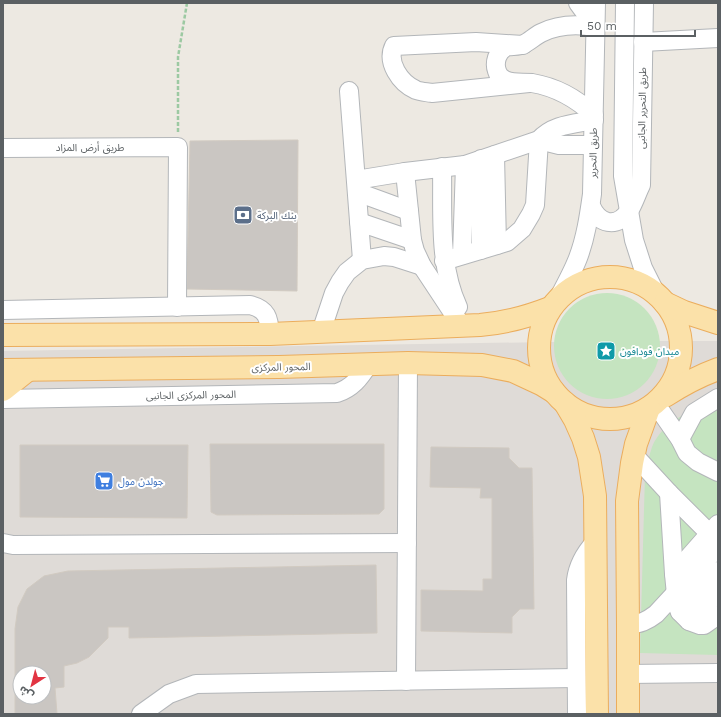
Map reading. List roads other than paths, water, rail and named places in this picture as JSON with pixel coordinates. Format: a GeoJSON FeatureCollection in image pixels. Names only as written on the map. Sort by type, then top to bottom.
{"type":"FeatureCollection","features":[{"type":"Feature","properties":{"kind":"main road"},"geometry":{"type":"LineString","coordinates":[[3,335],[270,334],[480,325],[523,318],[555,302],[571,288],[585,281],[600,277],[615,277],[644,285],[661,298],[684,312],[718,323]]}},
{"type":"Feature","properties":{"kind":"main road"},"geometry":{"type":"LineString","coordinates":[[628,714],[627,501],[634,455],[642,426],[655,403],[671,385],[678,369],[681,352],[680,334],[675,318],[661,298]]}},
{"type":"Feature","properties":{"kind":"main road"},"geometry":{"type":"LineString","coordinates":[[555,302],[544,321],[539,336],[538,350],[540,365],[546,380],[575,420],[589,457],[595,496],[597,714]]}},
{"type":"Feature","properties":{"kind":"main road"},"geometry":{"type":"LineString","coordinates":[[319,332],[324,349],[322,361],[319,366]]}},
{"type":"Feature","properties":{"kind":"main road","name":"المحور المركزى"},"geometry":{"type":"LineString","coordinates":[[3,370],[319,366],[408,363],[482,365],[498,368],[527,377],[559,398]]}},
{"type":"Feature","properties":{"kind":"main road"},"geometry":{"type":"LineString","coordinates":[[559,398],[580,413],[597,418],[615,419],[633,416],[679,386],[718,369]]}},
{"type":"Feature","properties":{"kind":"main road"},"geometry":{"type":"LineString","coordinates":[[3,390],[28,370]]}},
{"type":"Feature","properties":{"kind":"street"},"geometry":{"type":"LineString","coordinates":[[578,3],[595,25]]}},
{"type":"Feature","properties":{"kind":"street","name":"طريق التحرير"},"geometry":{"type":"LineString","coordinates":[[555,302],[578,257],[585,237],[592,194],[596,3]]}},
{"type":"Feature","properties":{"kind":"street"},"geometry":{"type":"LineString","coordinates":[[625,3],[623,176],[634,240],[643,268],[661,298]]}},
{"type":"Feature","properties":{"kind":"street","name":"طريق التحرير الجانبى"},"geometry":{"type":"LineString","coordinates":[[629,211],[641,185],[644,3]]}},
{"type":"Feature","properties":{"kind":"street"},"geometry":{"type":"LineString","coordinates":[[357,201],[405,172],[467,162],[539,140],[552,129],[594,117],[584,106],[571,97],[546,86],[503,80],[496,70],[497,58],[506,47],[523,45],[541,33],[560,26],[572,24],[595,25]]}},
{"type":"Feature","properties":{"kind":"street"},"geometry":{"type":"LineString","coordinates":[[643,42],[718,38]]}},
{"type":"Feature","properties":{"kind":"street"},"geometry":{"type":"LineString","coordinates":[[523,45],[476,42],[394,46],[390,53],[396,73],[416,90],[432,93],[529,83]]}},
{"type":"Feature","properties":{"kind":"street"},"geometry":{"type":"LineString","coordinates":[[349,91],[362,260]]}},
{"type":"Feature","properties":{"kind":"street"},"geometry":{"type":"LineString","coordinates":[[539,140],[559,145],[593,145]]}},
{"type":"Feature","properties":{"kind":"street"},"geometry":{"type":"LineString","coordinates":[[453,258],[507,242],[522,229],[532,214],[535,205],[539,140]]}},
{"type":"Feature","properties":{"kind":"street","name":"طريق أرض المزاد"},"geometry":{"type":"LineString","coordinates":[[3,148],[178,147],[177,307]]}},
{"type":"Feature","properties":{"kind":"street"},"geometry":{"type":"LineString","coordinates":[[467,162],[489,248]]}},
{"type":"Feature","properties":{"kind":"street"},"geometry":{"type":"LineString","coordinates":[[464,325],[450,286],[467,162]]}},
{"type":"Feature","properties":{"kind":"street"},"geometry":{"type":"LineString","coordinates":[[405,172],[415,251],[422,266],[464,325]]}},
{"type":"Feature","properties":{"kind":"street"},"geometry":{"type":"LineString","coordinates":[[357,201],[411,226]]}},
{"type":"Feature","properties":{"kind":"street"},"geometry":{"type":"LineString","coordinates":[[590,206],[596,216],[605,222],[616,222],[629,211]]}},
{"type":"Feature","properties":{"kind":"street"},"geometry":{"type":"LineString","coordinates":[[319,332],[334,293],[340,282],[347,272],[362,260],[384,256],[394,257],[422,266]]}},
{"type":"Feature","properties":{"kind":"street"},"geometry":{"type":"LineString","coordinates":[[3,310],[250,306],[257,307],[267,316],[270,334]]}},
{"type":"Feature","properties":{"kind":"street"},"geometry":{"type":"LineString","coordinates":[[406,681],[408,363]]}},
{"type":"Feature","properties":{"kind":"street","name":"المحور المركزى الجانبى"},"geometry":{"type":"LineString","coordinates":[[3,399],[337,393],[352,385],[368,365]]}},
{"type":"Feature","properties":{"kind":"street"},"geometry":{"type":"LineString","coordinates":[[680,439],[694,413],[718,398]]}},
{"type":"Feature","properties":{"kind":"street"},"geometry":{"type":"LineString","coordinates":[[655,403],[688,453],[698,462],[718,472]]}},
{"type":"Feature","properties":{"kind":"street"},"geometry":{"type":"LineString","coordinates":[[634,455],[669,493],[716,537]]}},
{"type":"Feature","properties":{"kind":"street"},"geometry":{"type":"LineString","coordinates":[[669,493],[677,605],[684,616],[695,624],[704,625],[718,614]]}},
{"type":"Feature","properties":{"kind":"street"},"geometry":{"type":"LineString","coordinates":[[674,574],[716,537]]}},
{"type":"Feature","properties":{"kind":"street"},"geometry":{"type":"LineString","coordinates":[[628,625],[639,624],[649,620],[656,614],[676,591],[716,537]]}},
{"type":"Feature","properties":{"kind":"street"},"geometry":{"type":"LineString","coordinates":[[577,714],[577,569],[582,559],[595,542]]}},
{"type":"Feature","properties":{"kind":"street"},"geometry":{"type":"LineString","coordinates":[[3,543],[13,546],[407,543]]}},
{"type":"Feature","properties":{"kind":"street"},"geometry":{"type":"LineString","coordinates":[[684,616],[718,571]]}},
{"type":"Feature","properties":{"kind":"street"},"geometry":{"type":"LineString","coordinates":[[684,616],[718,593]]}},
{"type":"Feature","properties":{"kind":"street"},"geometry":{"type":"LineString","coordinates":[[627,674],[718,673]]}},
{"type":"Feature","properties":{"kind":"street"},"geometry":{"type":"LineString","coordinates":[[141,714],[169,694],[196,684],[576,678]]}},
{"type":"Feature","properties":{"kind":"place","name":"بنك البركة"},"geometry":{"type":"Point","coordinates":[243,215]}},
{"type":"Feature","properties":{"kind":"place","name":"ميدان فودافون"},"geometry":{"type":"Point","coordinates":[606,351]}},
{"type":"Feature","properties":{"kind":"place","name":"جولدن مول"},"geometry":{"type":"Point","coordinates":[104,481]}}]}
